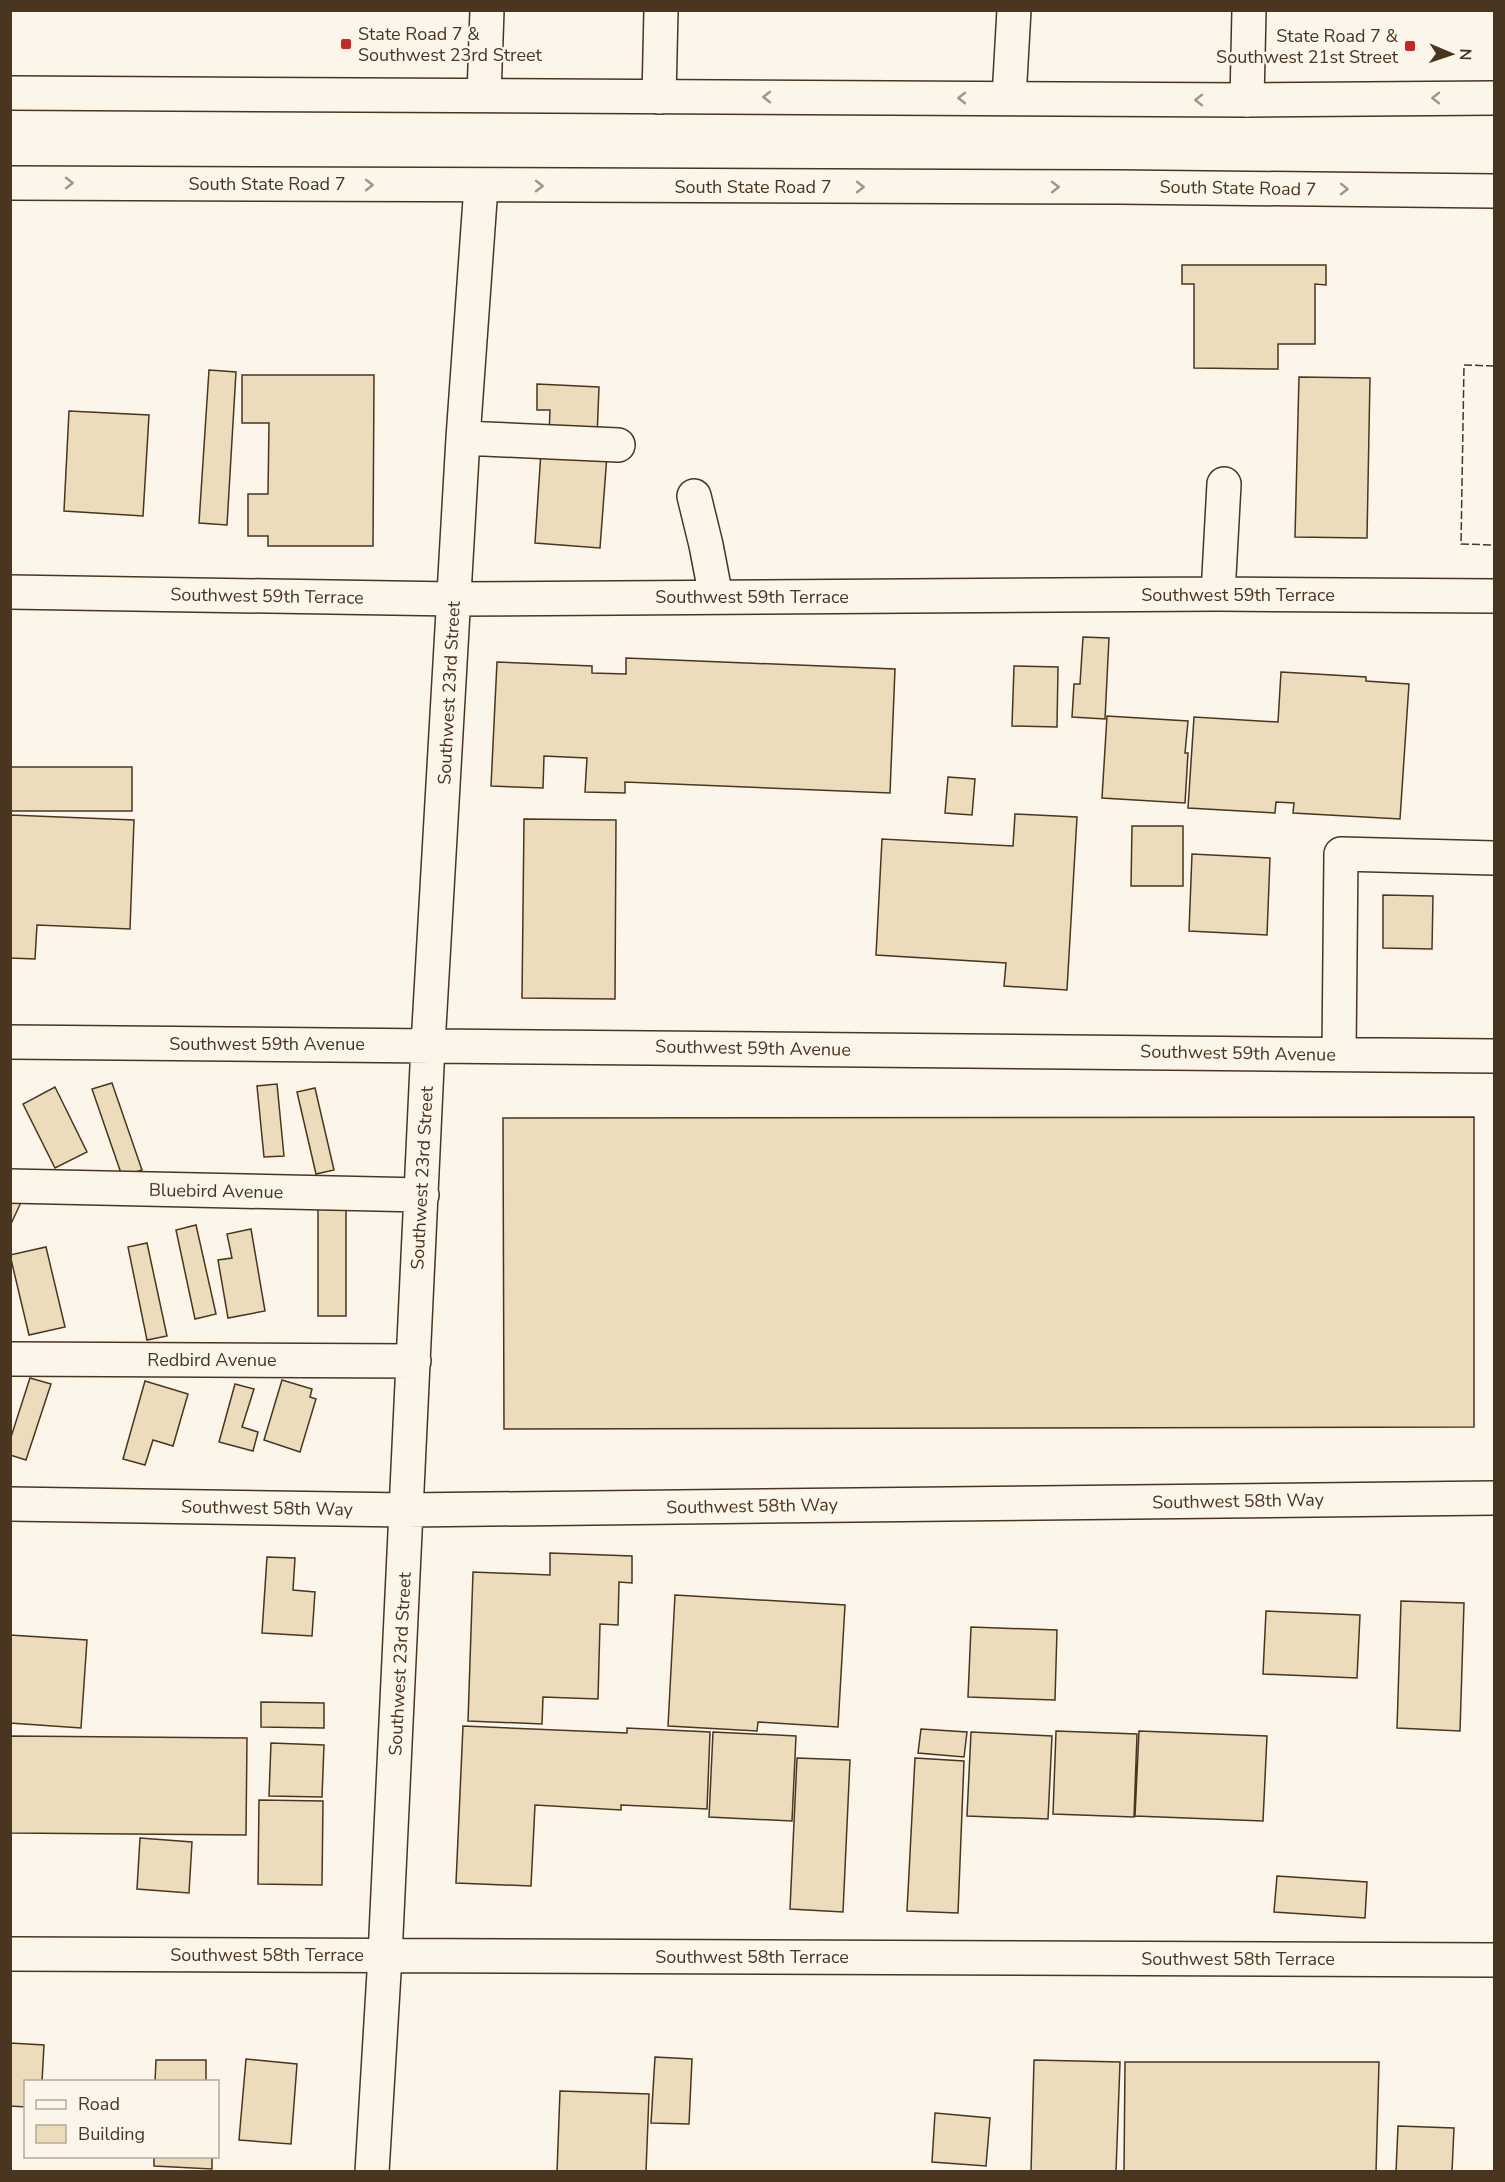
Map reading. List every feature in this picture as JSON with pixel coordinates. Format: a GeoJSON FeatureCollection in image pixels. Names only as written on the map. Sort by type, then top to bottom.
{"type":"FeatureCollection","features":[{"type":"Feature","properties":{"kind":"street"},"geometry":{"type":"LineString","coordinates":[[484,95],[487,10]]}},
{"type":"Feature","properties":{"kind":"street"},"geometry":{"type":"LineString","coordinates":[[659,97],[661,10]]}},
{"type":"Feature","properties":{"kind":"street"},"geometry":{"type":"LineString","coordinates":[[1009,98],[1014,10]]}},
{"type":"Feature","properties":{"kind":"street"},"geometry":{"type":"LineString","coordinates":[[1247,100],[1249,10]]}},
{"type":"Feature","properties":{"kind":"street"},"geometry":{"type":"LineString","coordinates":[[10,93],[1247,100],[1494,98]]}},
{"type":"Feature","properties":{"kind":"street"},"geometry":{"type":"LineString","coordinates":[[1460,191],[1494,174]]}},
{"type":"Feature","properties":{"kind":"street","name":"South State Road 7"},"geometry":{"type":"LineString","coordinates":[[10,183],[1118,187],[1494,191]]}},
{"type":"Feature","properties":{"kind":"street","name":"Southwest 23rd Street"},"geometry":{"type":"LineString","coordinates":[[372,2172],[385,1956],[428,1045],[463,438],[481,186]]}},
{"type":"Feature","properties":{"kind":"street"},"geometry":{"type":"LineString","coordinates":[[463,438],[618,445]]}},
{"type":"Feature","properties":{"kind":"street"},"geometry":{"type":"LineString","coordinates":[[1218,594],[1224,484]]}},
{"type":"Feature","properties":{"kind":"street"},"geometry":{"type":"LineString","coordinates":[[694,496],[716,597]]}},
{"type":"Feature","properties":{"kind":"street","name":"Southwest 59th Terrace"},"geometry":{"type":"LineString","coordinates":[[10,592],[454,599],[1218,594],[1494,596]]}},
{"type":"Feature","properties":{"kind":"street"},"geometry":{"type":"LineString","coordinates":[[1339,1054],[1341,854],[1494,858]]}},
{"type":"Feature","properties":{"kind":"street","name":"Southwest 59th Avenue"},"geometry":{"type":"LineString","coordinates":[[10,1042],[1494,1056]]}},
{"type":"Feature","properties":{"kind":"street","name":"Bluebird Avenue"},"geometry":{"type":"LineString","coordinates":[[10,1186],[422,1195]]}},
{"type":"Feature","properties":{"kind":"street","name":"Redbird Avenue"},"geometry":{"type":"LineString","coordinates":[[10,1359],[414,1361]]}},
{"type":"Feature","properties":{"kind":"street","name":"Southwest 58th Way"},"geometry":{"type":"LineString","coordinates":[[10,1504],[407,1510],[1494,1498]]}},
{"type":"Feature","properties":{"kind":"street","name":"Southwest 58th Terrace"},"geometry":{"type":"LineString","coordinates":[[10,1954],[1494,1959]]}},
{"type":"Feature","properties":{"kind":"building"},"geometry":{"type":"Polygon","coordinates":[[[1182,265],[1326,265],[1326,285],[1315,284],[1315,344],[1278,344],[1278,369],[1194,368],[1194,284],[1182,284],[1182,265]]]}},
{"type":"Feature","properties":{"kind":"building"},"geometry":{"type":"Polygon","coordinates":[[[209,370],[236,372],[227,525],[199,523],[209,370]]]}},
{"type":"Feature","properties":{"kind":"building"},"geometry":{"type":"Polygon","coordinates":[[[242,375],[374,375],[373,546],[268,546],[268,536],[248,536],[248,494],[268,494],[269,423],[242,423],[242,375]]]}},
{"type":"Feature","properties":{"kind":"building"},"geometry":{"type":"Polygon","coordinates":[[[1299,377],[1370,378],[1367,538],[1295,537],[1299,377]]]}},
{"type":"Feature","properties":{"kind":"building"},"geometry":{"type":"Polygon","coordinates":[[[537,384],[599,387],[597,437],[549,435],[550,410],[537,410],[537,384]]]}},
{"type":"Feature","properties":{"kind":"building"},"geometry":{"type":"Polygon","coordinates":[[[69,411],[149,415],[143,516],[64,511],[69,411]]]}},
{"type":"Feature","properties":{"kind":"building"},"geometry":{"type":"Polygon","coordinates":[[[541,451],[607,455],[600,548],[535,543],[541,451]]]}},
{"type":"Feature","properties":{"kind":"building"},"geometry":{"type":"Polygon","coordinates":[[[1083,637],[1109,638],[1105,719],[1072,717],[1074,684],[1080,684],[1083,637]]]}},
{"type":"Feature","properties":{"kind":"building"},"geometry":{"type":"Polygon","coordinates":[[[626,658],[895,669],[890,793],[625,782],[625,793],[585,792],[587,758],[544,756],[543,788],[491,786],[497,662],[592,666],[592,673],[626,674],[626,658]]]}},
{"type":"Feature","properties":{"kind":"building"},"geometry":{"type":"Polygon","coordinates":[[[1014,666],[1058,667],[1057,727],[1012,726],[1014,666]]]}},
{"type":"Feature","properties":{"kind":"building"},"geometry":{"type":"Polygon","coordinates":[[[1281,672],[1366,677],[1366,681],[1409,684],[1400,819],[1293,813],[1294,803],[1276,802],[1275,813],[1188,808],[1194,717],[1278,722],[1281,672]]]}},
{"type":"Feature","properties":{"kind":"building"},"geometry":{"type":"Polygon","coordinates":[[[1107,716],[1188,721],[1185,753],[1188,753],[1185,803],[1102,798],[1107,716]]]}},
{"type":"Feature","properties":{"kind":"building"},"geometry":{"type":"Polygon","coordinates":[[[10,767],[132,767],[132,811],[10,811],[10,767]]]}},
{"type":"Feature","properties":{"kind":"building"},"geometry":{"type":"Polygon","coordinates":[[[948,777],[975,779],[972,815],[945,813],[948,777]]]}},
{"type":"Feature","properties":{"kind":"building"},"geometry":{"type":"Polygon","coordinates":[[[1015,814],[1077,817],[1067,990],[1004,986],[1006,963],[876,955],[882,839],[1013,846],[1015,814]]]}},
{"type":"Feature","properties":{"kind":"building"},"geometry":{"type":"Polygon","coordinates":[[[10,815],[134,820],[130,929],[37,925],[35,959],[10,958],[10,815]]]}},
{"type":"Feature","properties":{"kind":"building"},"geometry":{"type":"Polygon","coordinates":[[[524,819],[616,820],[615,999],[522,998],[524,819]]]}},
{"type":"Feature","properties":{"kind":"building"},"geometry":{"type":"Polygon","coordinates":[[[1132,826],[1183,826],[1183,886],[1131,886],[1132,826]]]}},
{"type":"Feature","properties":{"kind":"building"},"geometry":{"type":"Polygon","coordinates":[[[1192,854],[1270,858],[1267,935],[1189,931],[1192,854]]]}},
{"type":"Feature","properties":{"kind":"building"},"geometry":{"type":"Polygon","coordinates":[[[1383,895],[1433,896],[1432,949],[1383,948],[1383,895]]]}},
{"type":"Feature","properties":{"kind":"building"},"geometry":{"type":"Polygon","coordinates":[[[112,1083],[142,1170],[122,1176],[92,1089],[112,1083]]]}},
{"type":"Feature","properties":{"kind":"building"},"geometry":{"type":"Polygon","coordinates":[[[277,1084],[284,1156],[264,1157],[257,1086],[277,1084]]]}},
{"type":"Feature","properties":{"kind":"building"},"geometry":{"type":"Polygon","coordinates":[[[55,1087],[87,1152],[55,1168],[23,1104],[55,1087]]]}},
{"type":"Feature","properties":{"kind":"building"},"geometry":{"type":"Polygon","coordinates":[[[315,1088],[334,1170],[316,1174],[297,1092],[315,1088]]]}},
{"type":"Feature","properties":{"kind":"building"},"geometry":{"type":"Polygon","coordinates":[[[1474,1117],[1474,1427],[504,1429],[503,1118],[1474,1117]]]}},
{"type":"Feature","properties":{"kind":"building"},"geometry":{"type":"Polygon","coordinates":[[[10,1193],[23,1198],[10,1226],[10,1193]]]}},
{"type":"Feature","properties":{"kind":"building"},"geometry":{"type":"Polygon","coordinates":[[[318,1209],[346,1209],[346,1316],[318,1316],[318,1209]]]}},
{"type":"Feature","properties":{"kind":"building"},"geometry":{"type":"Polygon","coordinates":[[[196,1225],[216,1314],[195,1319],[176,1230],[196,1225]]]}},
{"type":"Feature","properties":{"kind":"building"},"geometry":{"type":"Polygon","coordinates":[[[251,1229],[265,1311],[228,1318],[218,1260],[232,1258],[227,1234],[251,1229]]]}},
{"type":"Feature","properties":{"kind":"building"},"geometry":{"type":"Polygon","coordinates":[[[147,1243],[167,1336],[147,1340],[128,1247],[147,1243]]]}},
{"type":"Feature","properties":{"kind":"building"},"geometry":{"type":"Polygon","coordinates":[[[46,1247],[65,1327],[29,1335],[10,1255],[46,1247]]]}},
{"type":"Feature","properties":{"kind":"building"},"geometry":{"type":"Polygon","coordinates":[[[30,1378],[51,1384],[26,1460],[10,1455],[10,1440],[30,1378]]]}},
{"type":"Feature","properties":{"kind":"building"},"geometry":{"type":"Polygon","coordinates":[[[282,1380],[312,1389],[310,1397],[316,1399],[300,1452],[264,1440],[282,1380]]]}},
{"type":"Feature","properties":{"kind":"building"},"geometry":{"type":"Polygon","coordinates":[[[145,1381],[188,1394],[173,1446],[153,1440],[145,1465],[123,1459],[145,1381]]]}},
{"type":"Feature","properties":{"kind":"building"},"geometry":{"type":"Polygon","coordinates":[[[235,1384],[254,1389],[242,1427],[258,1432],[253,1451],[219,1442],[235,1384]]]}},
{"type":"Feature","properties":{"kind":"building"},"geometry":{"type":"Polygon","coordinates":[[[550,1553],[632,1556],[632,1583],[619,1582],[618,1625],[600,1624],[598,1699],[543,1697],[542,1724],[468,1721],[473,1572],[550,1575],[550,1553]]]}},
{"type":"Feature","properties":{"kind":"building"},"geometry":{"type":"Polygon","coordinates":[[[267,1557],[295,1558],[293,1590],[315,1592],[312,1636],[262,1633],[267,1557]]]}},
{"type":"Feature","properties":{"kind":"building"},"geometry":{"type":"Polygon","coordinates":[[[675,1595],[845,1605],[838,1727],[758,1722],[757,1731],[668,1726],[675,1595]]]}},
{"type":"Feature","properties":{"kind":"building"},"geometry":{"type":"Polygon","coordinates":[[[1401,1601],[1464,1603],[1460,1731],[1397,1728],[1401,1601]]]}},
{"type":"Feature","properties":{"kind":"building"},"geometry":{"type":"Polygon","coordinates":[[[1266,1611],[1360,1615],[1357,1678],[1263,1674],[1266,1611]]]}},
{"type":"Feature","properties":{"kind":"building"},"geometry":{"type":"Polygon","coordinates":[[[971,1627],[1057,1630],[1055,1700],[968,1697],[971,1627]]]}},
{"type":"Feature","properties":{"kind":"building"},"geometry":{"type":"Polygon","coordinates":[[[10,1635],[87,1640],[81,1728],[10,1723],[10,1635]]]}},
{"type":"Feature","properties":{"kind":"building"},"geometry":{"type":"Polygon","coordinates":[[[261,1702],[324,1703],[324,1728],[261,1727],[261,1702]]]}},
{"type":"Feature","properties":{"kind":"building"},"geometry":{"type":"Polygon","coordinates":[[[463,1726],[627,1733],[627,1728],[710,1732],[707,1809],[621,1805],[621,1810],[535,1805],[531,1886],[456,1883],[463,1726]]]}},
{"type":"Feature","properties":{"kind":"building"},"geometry":{"type":"Polygon","coordinates":[[[921,1729],[967,1732],[964,1757],[918,1753],[921,1729]]]}},
{"type":"Feature","properties":{"kind":"building"},"geometry":{"type":"Polygon","coordinates":[[[1056,1731],[1137,1734],[1134,1817],[1053,1814],[1056,1731]]]}},
{"type":"Feature","properties":{"kind":"building"},"geometry":{"type":"Polygon","coordinates":[[[1139,1731],[1267,1736],[1263,1821],[1135,1816],[1139,1731]]]}},
{"type":"Feature","properties":{"kind":"building"},"geometry":{"type":"Polygon","coordinates":[[[713,1732],[796,1736],[792,1821],[709,1817],[713,1732]]]}},
{"type":"Feature","properties":{"kind":"building"},"geometry":{"type":"Polygon","coordinates":[[[971,1732],[1052,1736],[1048,1819],[967,1816],[971,1732]]]}},
{"type":"Feature","properties":{"kind":"building"},"geometry":{"type":"Polygon","coordinates":[[[10,1736],[247,1738],[246,1835],[10,1833],[10,1736]]]}},
{"type":"Feature","properties":{"kind":"building"},"geometry":{"type":"Polygon","coordinates":[[[271,1743],[324,1745],[322,1797],[269,1796],[271,1743]]]}},
{"type":"Feature","properties":{"kind":"building"},"geometry":{"type":"Polygon","coordinates":[[[797,1758],[850,1760],[843,1912],[790,1909],[797,1758]]]}},
{"type":"Feature","properties":{"kind":"building"},"geometry":{"type":"Polygon","coordinates":[[[915,1758],[964,1761],[958,1913],[907,1911],[915,1758]]]}},
{"type":"Feature","properties":{"kind":"building"},"geometry":{"type":"Polygon","coordinates":[[[259,1800],[323,1801],[322,1885],[258,1884],[259,1800]]]}},
{"type":"Feature","properties":{"kind":"building"},"geometry":{"type":"Polygon","coordinates":[[[140,1838],[192,1842],[189,1893],[137,1889],[140,1838]]]}},
{"type":"Feature","properties":{"kind":"building"},"geometry":{"type":"Polygon","coordinates":[[[1277,1876],[1367,1882],[1365,1918],[1274,1912],[1277,1876]]]}},
{"type":"Feature","properties":{"kind":"building"},"geometry":{"type":"Polygon","coordinates":[[[10,2043],[44,2045],[42,2080],[24,2080],[24,2107],[10,2106],[10,2043]]]}},
{"type":"Feature","properties":{"kind":"building"},"geometry":{"type":"Polygon","coordinates":[[[655,2057],[692,2059],[689,2124],[651,2123],[655,2057]]]}},
{"type":"Feature","properties":{"kind":"building"},"geometry":{"type":"Polygon","coordinates":[[[246,2059],[297,2064],[291,2144],[239,2140],[246,2059]]]}},
{"type":"Feature","properties":{"kind":"building"},"geometry":{"type":"Polygon","coordinates":[[[156,2060],[206,2060],[206,2080],[155,2080],[156,2060]]]}},
{"type":"Feature","properties":{"kind":"building"},"geometry":{"type":"Polygon","coordinates":[[[1034,2060],[1120,2062],[1116,2172],[1031,2172],[1034,2060]]]}},
{"type":"Feature","properties":{"kind":"building"},"geometry":{"type":"Polygon","coordinates":[[[1125,2062],[1379,2062],[1376,2172],[1124,2172],[1125,2062]]]}},
{"type":"Feature","properties":{"kind":"building"},"geometry":{"type":"Polygon","coordinates":[[[560,2091],[649,2094],[646,2172],[557,2172],[560,2091]]]}},
{"type":"Feature","properties":{"kind":"building"},"geometry":{"type":"Polygon","coordinates":[[[935,2113],[990,2118],[986,2166],[932,2162],[935,2113]]]}},
{"type":"Feature","properties":{"kind":"building"},"geometry":{"type":"Polygon","coordinates":[[[1398,2126],[1454,2128],[1452,2172],[1396,2172],[1398,2126]]]}},
{"type":"Feature","properties":{"kind":"building"},"geometry":{"type":"Polygon","coordinates":[[[154,2158],[212,2158],[212,2169],[154,2166],[154,2158]]]}},
{"type":"Feature","properties":{"kind":"fence"},"geometry":{"type":"LineString","coordinates":[[1494,366],[1464,365],[1461,544],[1494,545]]}},
{"type":"Feature","properties":{"kind":"place","name":"State Road 7 & Southwest 23rd Street"},"geometry":{"type":"Point","coordinates":[346,44]}},
{"type":"Feature","properties":{"kind":"place","name":"State Road 7 & Southwest 21st Street"},"geometry":{"type":"Point","coordinates":[1410,46]}}]}
